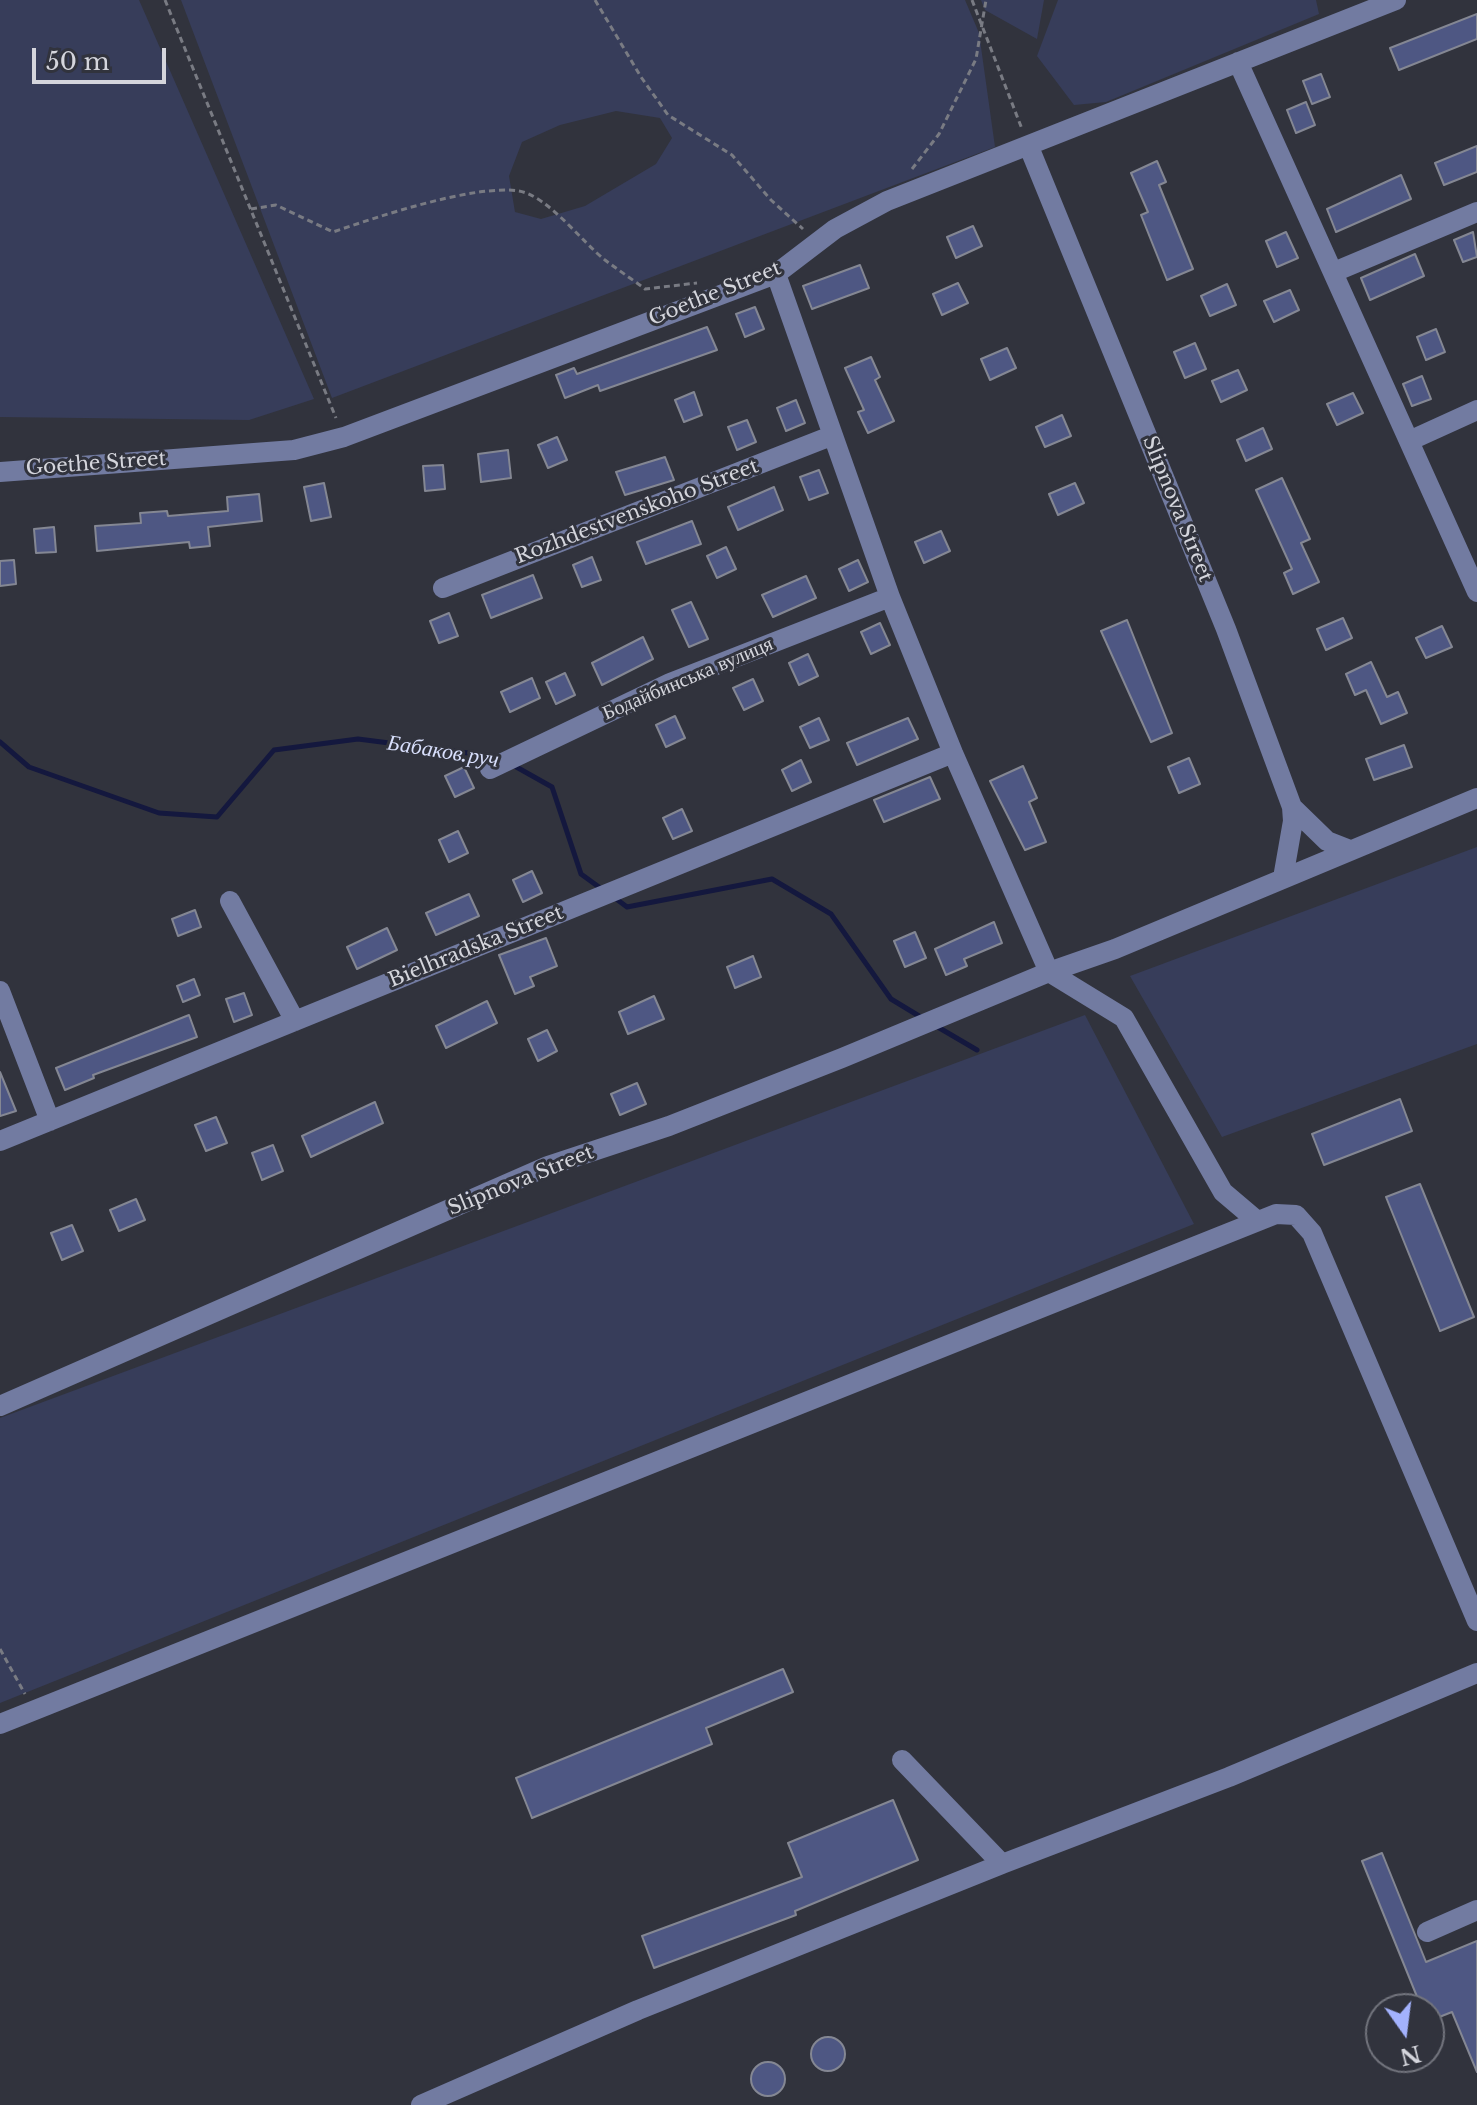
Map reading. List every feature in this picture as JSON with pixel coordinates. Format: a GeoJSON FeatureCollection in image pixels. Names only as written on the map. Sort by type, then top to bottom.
{"type":"FeatureCollection","features":[{"type":"Feature","properties":{"kind":"street","name":"Goethe Street"},"geometry":{"type":"LineString","coordinates":[[0,472],[294,450],[344,437],[776,274],[835,229],[887,201],[1396,0]]}},
{"type":"Feature","properties":{"kind":"street"},"geometry":{"type":"LineString","coordinates":[[1238,62],[1477,592]]}},
{"type":"Feature","properties":{"kind":"street","name":"Slipnova Street"},"geometry":{"type":"LineString","coordinates":[[1029,147],[1220,614],[1292,807],[1293,821],[1283,878]]}},
{"type":"Feature","properties":{"kind":"street"},"geometry":{"type":"LineString","coordinates":[[1334,272],[1477,212]]}},
{"type":"Feature","properties":{"kind":"street"},"geometry":{"type":"LineString","coordinates":[[776,274],[890,597],[953,753],[1049,972],[1124,1018],[1223,1192],[1256,1220]]}},
{"type":"Feature","properties":{"kind":"street"},"geometry":{"type":"LineString","coordinates":[[1409,441],[1477,410]]}},
{"type":"Feature","properties":{"kind":"street","name":"Rozhdestvenskoho Street"},"geometry":{"type":"LineString","coordinates":[[443,588],[831,436]]}},
{"type":"Feature","properties":{"kind":"street","name":"Бодайбинська вулиця"},"geometry":{"type":"LineString","coordinates":[[490,769],[670,683],[890,597]]}},
{"type":"Feature","properties":{"kind":"street","name":"Bielhradska Street"},"geometry":{"type":"LineString","coordinates":[[0,1141],[953,753]]}},
{"type":"Feature","properties":{"kind":"street","name":"Slipnova Street"},"geometry":{"type":"LineString","coordinates":[[0,1406],[548,1166],[669,1126],[1049,972],[1115,949],[1477,798]]}},
{"type":"Feature","properties":{"kind":"street"},"geometry":{"type":"LineString","coordinates":[[1292,807],[1327,841],[1350,850]]}},
{"type":"Feature","properties":{"kind":"street"},"geometry":{"type":"LineString","coordinates":[[230,901],[295,1021]]}},
{"type":"Feature","properties":{"kind":"street"},"geometry":{"type":"LineString","coordinates":[[0,991],[50,1121]]}},
{"type":"Feature","properties":{"kind":"street"},"geometry":{"type":"LineString","coordinates":[[0,1724],[563,1502],[1276,1214],[1296,1215],[1312,1233],[1477,1621]]}},
{"type":"Feature","properties":{"kind":"street"},"geometry":{"type":"LineString","coordinates":[[421,2105],[638,2010],[1229,1777],[1477,1673]]}},
{"type":"Feature","properties":{"kind":"street"},"geometry":{"type":"LineString","coordinates":[[902,1760],[1002,1864]]}},
{"type":"Feature","properties":{"kind":"street"},"geometry":{"type":"LineString","coordinates":[[1427,1932],[1477,1910]]}},
{"type":"Feature","properties":{"kind":"path"},"geometry":{"type":"LineString","coordinates":[[165,0],[344,437]]}},
{"type":"Feature","properties":{"kind":"path"},"geometry":{"type":"LineString","coordinates":[[595,0],[641,77],[668,115],[732,155],[800,229],[835,229]]}},
{"type":"Feature","properties":{"kind":"path"},"geometry":{"type":"LineString","coordinates":[[972,0],[1029,147]]}},
{"type":"Feature","properties":{"kind":"path"},"geometry":{"type":"LineString","coordinates":[[887,201],[939,134],[976,59],[986,0]]}},
{"type":"Feature","properties":{"kind":"path"},"geometry":{"type":"LineString","coordinates":[[251,209],[276,205],[333,232],[397,211],[459,197],[520,191],[572,227],[603,259],[645,289],[703,282]]}},
{"type":"Feature","properties":{"kind":"path"},"geometry":{"type":"LineString","coordinates":[[0,1649],[35,1711]]}},
{"type":"Feature","properties":{"kind":"shaded area"},"geometry":{"type":"Polygon","coordinates":[[[0,0],[139,0],[314,399],[249,420],[0,417],[0,0]]]}},
{"type":"Feature","properties":{"kind":"shaded area"},"geometry":{"type":"Polygon","coordinates":[[[181,0],[965,0],[979,33],[995,147],[332,398],[181,0]],[[616,111],[560,125],[522,142],[509,176],[515,212],[541,219],[585,206],[656,164],[672,138],[660,118],[616,111]]]}},
{"type":"Feature","properties":{"kind":"shaded area"},"geometry":{"type":"Polygon","coordinates":[[[981,0],[1044,0],[1037,39],[985,10],[981,0]]]}},
{"type":"Feature","properties":{"kind":"shaded area"},"geometry":{"type":"Polygon","coordinates":[[[1058,0],[1316,0],[1319,14],[1106,102],[1074,105],[1037,56],[1058,0]]]}},
{"type":"Feature","properties":{"kind":"shaded area"},"geometry":{"type":"Polygon","coordinates":[[[1477,847],[1477,1044],[1222,1137],[1130,976],[1477,847]]]}},
{"type":"Feature","properties":{"kind":"shaded area"},"geometry":{"type":"Polygon","coordinates":[[[1085,1015],[1194,1224],[0,1703],[0,1418],[1085,1015]]]}},
{"type":"Feature","properties":{"kind":"building"},"geometry":{"type":"Polygon","coordinates":[[[1477,14],[1477,39],[1399,70],[1390,48],[1477,14]]]}},
{"type":"Feature","properties":{"kind":"building"},"geometry":{"type":"Polygon","coordinates":[[[1321,74],[1330,97],[1312,104],[1303,81],[1321,74]]]}},
{"type":"Feature","properties":{"kind":"building"},"geometry":{"type":"Polygon","coordinates":[[[1306,102],[1315,125],[1296,133],[1287,110],[1306,102]]]}},
{"type":"Feature","properties":{"kind":"building"},"geometry":{"type":"Polygon","coordinates":[[[1477,146],[1477,172],[1444,185],[1435,163],[1477,146]]]}},
{"type":"Feature","properties":{"kind":"building"},"geometry":{"type":"Polygon","coordinates":[[[1157,161],[1166,182],[1159,185],[1193,269],[1167,280],[1141,215],[1148,212],[1131,173],[1157,161]]]}},
{"type":"Feature","properties":{"kind":"building"},"geometry":{"type":"Polygon","coordinates":[[[1401,175],[1411,199],[1336,232],[1327,209],[1401,175]]]}},
{"type":"Feature","properties":{"kind":"building"},"geometry":{"type":"Polygon","coordinates":[[[973,226],[982,246],[956,258],[947,237],[973,226]]]}},
{"type":"Feature","properties":{"kind":"building"},"geometry":{"type":"Polygon","coordinates":[[[1286,232],[1298,258],[1277,267],[1266,241],[1286,232]]]}},
{"type":"Feature","properties":{"kind":"building"},"geometry":{"type":"Polygon","coordinates":[[[1473,232],[1477,257],[1463,262],[1454,240],[1473,232]]]}},
{"type":"Feature","properties":{"kind":"building"},"geometry":{"type":"Polygon","coordinates":[[[1415,254],[1424,276],[1370,300],[1361,278],[1415,254]]]}},
{"type":"Feature","properties":{"kind":"building"},"geometry":{"type":"Polygon","coordinates":[[[860,265],[869,288],[812,309],[803,286],[860,265]]]}},
{"type":"Feature","properties":{"kind":"building"},"geometry":{"type":"Polygon","coordinates":[[[958,283],[968,303],[942,315],[933,294],[958,283]]]}},
{"type":"Feature","properties":{"kind":"building"},"geometry":{"type":"Polygon","coordinates":[[[1227,284],[1236,305],[1210,316],[1201,296],[1227,284]]]}},
{"type":"Feature","properties":{"kind":"building"},"geometry":{"type":"Polygon","coordinates":[[[1290,290],[1299,310],[1274,322],[1264,301],[1290,290]]]}},
{"type":"Feature","properties":{"kind":"building"},"geometry":{"type":"Polygon","coordinates":[[[755,307],[764,329],[745,337],[736,314],[755,307]]]}},
{"type":"Feature","properties":{"kind":"building"},"geometry":{"type":"Polygon","coordinates":[[[707,327],[717,350],[600,391],[598,385],[565,398],[556,375],[574,368],[577,374],[707,327]]]}},
{"type":"Feature","properties":{"kind":"building"},"geometry":{"type":"Polygon","coordinates":[[[1436,329],[1445,352],[1426,360],[1417,337],[1436,329]]]}},
{"type":"Feature","properties":{"kind":"building"},"geometry":{"type":"Polygon","coordinates":[[[1195,343],[1206,369],[1185,378],[1174,352],[1195,343]]]}},
{"type":"Feature","properties":{"kind":"building"},"geometry":{"type":"Polygon","coordinates":[[[1007,348],[1016,368],[990,380],[981,359],[1007,348]]]}},
{"type":"Feature","properties":{"kind":"building"},"geometry":{"type":"Polygon","coordinates":[[[871,357],[880,377],[875,380],[894,421],[868,433],[858,412],[864,410],[845,368],[871,357]]]}},
{"type":"Feature","properties":{"kind":"building"},"geometry":{"type":"Polygon","coordinates":[[[1238,370],[1247,390],[1221,402],[1212,381],[1238,370]]]}},
{"type":"Feature","properties":{"kind":"building"},"geometry":{"type":"Polygon","coordinates":[[[1422,376],[1431,399],[1412,406],[1403,384],[1422,376]]]}},
{"type":"Feature","properties":{"kind":"building"},"geometry":{"type":"Polygon","coordinates":[[[694,392],[702,415],[684,422],[675,400],[694,392]]]}},
{"type":"Feature","properties":{"kind":"building"},"geometry":{"type":"Polygon","coordinates":[[[1353,393],[1363,413],[1337,425],[1327,404],[1353,393]]]}},
{"type":"Feature","properties":{"kind":"building"},"geometry":{"type":"Polygon","coordinates":[[[796,400],[805,423],[786,431],[777,408],[796,400]]]}},
{"type":"Feature","properties":{"kind":"building"},"geometry":{"type":"Polygon","coordinates":[[[1062,415],[1071,436],[1045,447],[1036,427],[1062,415]]]}},
{"type":"Feature","properties":{"kind":"building"},"geometry":{"type":"Polygon","coordinates":[[[747,420],[756,442],[737,450],[728,427],[747,420]]]}},
{"type":"Feature","properties":{"kind":"building"},"geometry":{"type":"Polygon","coordinates":[[[1263,428],[1272,449],[1246,461],[1237,440],[1263,428]]]}},
{"type":"Feature","properties":{"kind":"building"},"geometry":{"type":"Polygon","coordinates":[[[557,437],[567,460],[548,468],[538,445],[557,437]]]}},
{"type":"Feature","properties":{"kind":"building"},"geometry":{"type":"Polygon","coordinates":[[[508,450],[511,478],[481,482],[478,454],[508,450]]]}},
{"type":"Feature","properties":{"kind":"building"},"geometry":{"type":"Polygon","coordinates":[[[665,457],[674,480],[625,495],[616,472],[665,457]]]}},
{"type":"Feature","properties":{"kind":"building"},"geometry":{"type":"Polygon","coordinates":[[[443,465],[445,489],[425,491],[423,466],[443,465]]]}},
{"type":"Feature","properties":{"kind":"building"},"geometry":{"type":"Polygon","coordinates":[[[819,470],[828,493],[809,500],[800,477],[819,470]]]}},
{"type":"Feature","properties":{"kind":"building"},"geometry":{"type":"Polygon","coordinates":[[[1282,478],[1310,539],[1301,543],[1319,582],[1293,594],[1284,573],[1292,569],[1256,490],[1282,478]]]}},
{"type":"Feature","properties":{"kind":"building"},"geometry":{"type":"Polygon","coordinates":[[[324,483],[331,517],[311,521],[304,487],[324,483]]]}},
{"type":"Feature","properties":{"kind":"building"},"geometry":{"type":"Polygon","coordinates":[[[1075,483],[1084,503],[1058,515],[1049,494],[1075,483]]]}},
{"type":"Feature","properties":{"kind":"building"},"geometry":{"type":"Polygon","coordinates":[[[774,487],[783,510],[738,530],[728,507],[774,487]]]}},
{"type":"Feature","properties":{"kind":"building"},"geometry":{"type":"Polygon","coordinates":[[[259,494],[262,521],[208,527],[210,546],[190,548],[189,542],[97,551],[95,526],[141,523],[140,513],[167,511],[168,516],[228,511],[227,497],[259,494]]]}},
{"type":"Feature","properties":{"kind":"building"},"geometry":{"type":"Polygon","coordinates":[[[692,521],[701,544],[646,564],[637,542],[692,521]]]}},
{"type":"Feature","properties":{"kind":"building"},"geometry":{"type":"Polygon","coordinates":[[[54,527],[56,552],[36,553],[34,529],[54,527]]]}},
{"type":"Feature","properties":{"kind":"building"},"geometry":{"type":"Polygon","coordinates":[[[941,531],[950,551],[924,563],[915,542],[941,531]]]}},
{"type":"Feature","properties":{"kind":"building"},"geometry":{"type":"Polygon","coordinates":[[[726,547],[736,569],[717,578],[707,556],[726,547]]]}},
{"type":"Feature","properties":{"kind":"building"},"geometry":{"type":"Polygon","coordinates":[[[592,557],[601,580],[582,587],[573,565],[592,557]]]}},
{"type":"Feature","properties":{"kind":"building"},"geometry":{"type":"Polygon","coordinates":[[[14,560],[16,584],[0,586],[0,561],[14,560]]]}},
{"type":"Feature","properties":{"kind":"building"},"geometry":{"type":"Polygon","coordinates":[[[858,560],[868,582],[849,591],[839,569],[858,560]]]}},
{"type":"Feature","properties":{"kind":"building"},"geometry":{"type":"Polygon","coordinates":[[[533,575],[542,598],[491,618],[482,595],[533,575]]]}},
{"type":"Feature","properties":{"kind":"building"},"geometry":{"type":"Polygon","coordinates":[[[806,576],[816,598],[773,617],[762,595],[806,576]]]}},
{"type":"Feature","properties":{"kind":"building"},"geometry":{"type":"Polygon","coordinates":[[[691,602],[708,639],[689,647],[672,610],[691,602]]]}},
{"type":"Feature","properties":{"kind":"building"},"geometry":{"type":"Polygon","coordinates":[[[449,613],[458,636],[439,643],[430,621],[449,613]]]}},
{"type":"Feature","properties":{"kind":"building"},"geometry":{"type":"Polygon","coordinates":[[[1343,618],[1352,638],[1326,650],[1317,629],[1343,618]]]}},
{"type":"Feature","properties":{"kind":"building"},"geometry":{"type":"Polygon","coordinates":[[[1127,620],[1172,733],[1151,742],[1101,631],[1127,620]]]}},
{"type":"Feature","properties":{"kind":"building"},"geometry":{"type":"Polygon","coordinates":[[[880,623],[890,645],[871,654],[861,632],[880,623]]]}},
{"type":"Feature","properties":{"kind":"building"},"geometry":{"type":"Polygon","coordinates":[[[1442,626],[1452,647],[1426,658],[1416,638],[1442,626]]]}},
{"type":"Feature","properties":{"kind":"building"},"geometry":{"type":"Polygon","coordinates":[[[643,637],[653,659],[602,685],[592,663],[643,637]]]}},
{"type":"Feature","properties":{"kind":"building"},"geometry":{"type":"Polygon","coordinates":[[[808,654],[818,676],[799,685],[789,663],[808,654]]]}},
{"type":"Feature","properties":{"kind":"building"},"geometry":{"type":"Polygon","coordinates":[[[1371,662],[1387,697],[1398,692],[1407,713],[1381,724],[1366,690],[1355,695],[1346,674],[1371,662]]]}},
{"type":"Feature","properties":{"kind":"building"},"geometry":{"type":"Polygon","coordinates":[[[565,673],[575,695],[556,704],[546,682],[565,673]]]}},
{"type":"Feature","properties":{"kind":"building"},"geometry":{"type":"Polygon","coordinates":[[[532,678],[540,698],[510,712],[501,692],[532,678]]]}},
{"type":"Feature","properties":{"kind":"building"},"geometry":{"type":"Polygon","coordinates":[[[753,679],[763,701],[744,710],[733,688],[753,679]]]}},
{"type":"Feature","properties":{"kind":"building"},"geometry":{"type":"Polygon","coordinates":[[[675,716],[685,738],[666,747],[656,725],[675,716]]]}},
{"type":"Feature","properties":{"kind":"building"},"geometry":{"type":"Polygon","coordinates":[[[819,718],[829,740],[810,748],[800,727],[819,718]]]}},
{"type":"Feature","properties":{"kind":"building"},"geometry":{"type":"Polygon","coordinates":[[[908,718],[918,739],[857,765],[847,743],[908,718]]]}},
{"type":"Feature","properties":{"kind":"building"},"geometry":{"type":"Polygon","coordinates":[[[1404,745],[1412,767],[1374,780],[1366,759],[1404,745]]]}},
{"type":"Feature","properties":{"kind":"building"},"geometry":{"type":"Polygon","coordinates":[[[1189,758],[1200,784],[1179,793],[1168,767],[1189,758]]]}},
{"type":"Feature","properties":{"kind":"building"},"geometry":{"type":"Polygon","coordinates":[[[801,760],[811,782],[792,791],[782,770],[801,760]]]}},
{"type":"Feature","properties":{"kind":"building"},"geometry":{"type":"Polygon","coordinates":[[[1023,766],[1037,798],[1029,802],[1046,842],[1025,850],[990,781],[1023,766]]]}},
{"type":"Feature","properties":{"kind":"building"},"geometry":{"type":"Polygon","coordinates":[[[464,767],[474,788],[455,797],[445,776],[464,767]]]}},
{"type":"Feature","properties":{"kind":"building"},"geometry":{"type":"Polygon","coordinates":[[[930,777],[940,799],[884,822],[874,800],[930,777]]]}},
{"type":"Feature","properties":{"kind":"building"},"geometry":{"type":"Polygon","coordinates":[[[682,809],[692,831],[673,839],[663,818],[682,809]]]}},
{"type":"Feature","properties":{"kind":"building"},"geometry":{"type":"Polygon","coordinates":[[[458,831],[468,853],[449,862],[439,840],[458,831]]]}},
{"type":"Feature","properties":{"kind":"building"},"geometry":{"type":"Polygon","coordinates":[[[532,871],[542,893],[523,902],[513,880],[532,871]]]}},
{"type":"Feature","properties":{"kind":"building"},"geometry":{"type":"Polygon","coordinates":[[[469,894],[479,916],[436,935],[426,913],[469,894]]]}},
{"type":"Feature","properties":{"kind":"building"},"geometry":{"type":"Polygon","coordinates":[[[195,910],[201,927],[178,936],[172,919],[195,910]]]}},
{"type":"Feature","properties":{"kind":"building"},"geometry":{"type":"Polygon","coordinates":[[[994,922],[1002,943],[964,959],[967,966],[946,975],[935,949],[994,922]]]}},
{"type":"Feature","properties":{"kind":"building"},"geometry":{"type":"Polygon","coordinates":[[[387,928],[397,950],[357,969],[347,947],[387,928]]]}},
{"type":"Feature","properties":{"kind":"building"},"geometry":{"type":"Polygon","coordinates":[[[915,932],[926,958],[905,967],[894,941],[915,932]]]}},
{"type":"Feature","properties":{"kind":"building"},"geometry":{"type":"Polygon","coordinates":[[[546,938],[557,966],[530,977],[534,986],[515,994],[499,955],[546,938]]]}},
{"type":"Feature","properties":{"kind":"building"},"geometry":{"type":"Polygon","coordinates":[[[753,956],[761,977],[735,988],[727,967],[753,956]]]}},
{"type":"Feature","properties":{"kind":"building"},"geometry":{"type":"Polygon","coordinates":[[[194,979],[200,995],[183,1002],[177,986],[194,979]]]}},
{"type":"Feature","properties":{"kind":"building"},"geometry":{"type":"Polygon","coordinates":[[[244,993],[252,1015],[234,1022],[226,999],[244,993]]]}},
{"type":"Feature","properties":{"kind":"building"},"geometry":{"type":"Polygon","coordinates":[[[654,996],[664,1019],[628,1034],[619,1012],[654,996]]]}},
{"type":"Feature","properties":{"kind":"building"},"geometry":{"type":"Polygon","coordinates":[[[487,1001],[497,1023],[446,1048],[436,1026],[487,1001]]]}},
{"type":"Feature","properties":{"kind":"building"},"geometry":{"type":"Polygon","coordinates":[[[189,1015],[197,1037],[93,1075],[94,1078],[65,1090],[56,1068],[189,1015]]]}},
{"type":"Feature","properties":{"kind":"building"},"geometry":{"type":"Polygon","coordinates":[[[547,1030],[557,1051],[538,1061],[528,1039],[547,1030]]]}},
{"type":"Feature","properties":{"kind":"building"},"geometry":{"type":"Polygon","coordinates":[[[0,1072],[16,1111],[0,1116],[0,1072]]]}},
{"type":"Feature","properties":{"kind":"building"},"geometry":{"type":"Polygon","coordinates":[[[637,1083],[646,1104],[620,1115],[611,1094],[637,1083]]]}},
{"type":"Feature","properties":{"kind":"building"},"geometry":{"type":"Polygon","coordinates":[[[1400,1099],[1412,1131],[1324,1165],[1312,1134],[1400,1099]]]}},
{"type":"Feature","properties":{"kind":"building"},"geometry":{"type":"Polygon","coordinates":[[[375,1102],[383,1123],[311,1157],[302,1136],[375,1102]]]}},
{"type":"Feature","properties":{"kind":"building"},"geometry":{"type":"Polygon","coordinates":[[[216,1117],[227,1143],[206,1151],[195,1125],[216,1117]]]}},
{"type":"Feature","properties":{"kind":"building"},"geometry":{"type":"Polygon","coordinates":[[[273,1145],[283,1171],[262,1180],[252,1153],[273,1145]]]}},
{"type":"Feature","properties":{"kind":"building"},"geometry":{"type":"Polygon","coordinates":[[[1420,1184],[1474,1317],[1440,1331],[1386,1197],[1420,1184]]]}},
{"type":"Feature","properties":{"kind":"building"},"geometry":{"type":"Polygon","coordinates":[[[136,1199],[145,1220],[119,1231],[110,1210],[136,1199]]]}},
{"type":"Feature","properties":{"kind":"building"},"geometry":{"type":"Polygon","coordinates":[[[72,1225],[83,1251],[62,1260],[51,1233],[72,1225]]]}},
{"type":"Feature","properties":{"kind":"building"},"geometry":{"type":"Polygon","coordinates":[[[783,1669],[793,1692],[706,1728],[712,1744],[532,1818],[516,1778],[783,1669]]]}},
{"type":"Feature","properties":{"kind":"building"},"geometry":{"type":"Polygon","coordinates":[[[893,1800],[918,1860],[795,1911],[796,1915],[654,1968],[642,1936],[802,1877],[788,1843],[893,1800]]]}},
{"type":"Feature","properties":{"kind":"building"},"geometry":{"type":"Polygon","coordinates":[[[1382,1853],[1426,1962],[1477,1941],[1477,2072],[1452,2012],[1445,2015],[1445,1993],[1416,1993],[1362,1861],[1382,1853]]]}},
{"type":"Feature","properties":{"kind":"building"},"geometry":{"type":"Polygon","coordinates":[[[828,2037],[840,2042],[845,2054],[840,2066],[828,2071],[816,2066],[811,2054],[816,2042],[828,2037]]]}},
{"type":"Feature","properties":{"kind":"building"},"geometry":{"type":"Polygon","coordinates":[[[768,2062],[780,2067],[785,2079],[780,2091],[768,2096],[756,2091],[751,2079],[756,2067],[768,2062]]]}},
{"type":"Feature","properties":{"kind":"waterway","name":"Бабаков.руч"},"geometry":{"type":"LineString","coordinates":[[0,742],[29,767],[159,813],[217,817],[274,750],[358,739],[499,757]]}},
{"type":"Feature","properties":{"kind":"waterway","name":"Бабаков.руч"},"geometry":{"type":"LineString","coordinates":[[511,764],[552,787],[581,874],[603,890]]}},
{"type":"Feature","properties":{"kind":"waterway","name":"Бабаков.руч"},"geometry":{"type":"LineString","coordinates":[[615,898],[627,907],[772,879],[831,914],[891,999],[924,1019]]}},
{"type":"Feature","properties":{"kind":"waterway","name":"Бабаков.руч"},"geometry":{"type":"LineString","coordinates":[[936,1026],[977,1050]]}}]}
